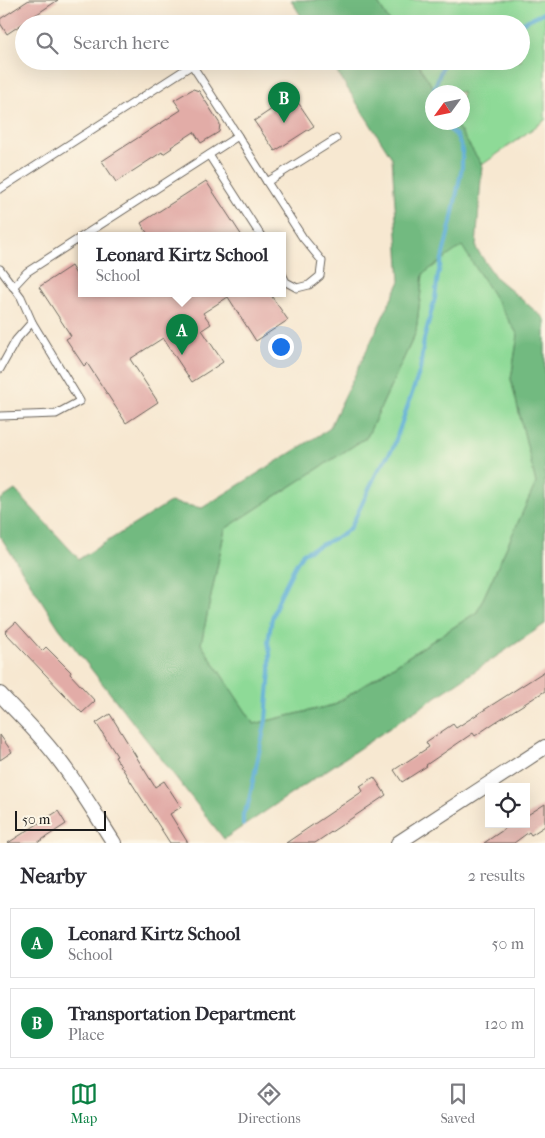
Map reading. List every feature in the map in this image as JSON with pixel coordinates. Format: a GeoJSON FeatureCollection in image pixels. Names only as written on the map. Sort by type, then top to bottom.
{"type":"FeatureCollection","features":[{"type":"Feature","properties":{"kind":"street"},"geometry":{"type":"LineString","coordinates":[[0,694],[58,758],[114,843]]}},
{"type":"Feature","properties":{"kind":"street"},"geometry":{"type":"LineString","coordinates":[[398,843],[545,747]]}},
{"type":"Feature","properties":{"kind":"lane"},"geometry":{"type":"LineString","coordinates":[[0,189],[183,70]]}},
{"type":"Feature","properties":{"kind":"lane"},"geometry":{"type":"LineString","coordinates":[[196,70],[303,238],[322,261],[320,276],[309,285],[297,288],[286,282]]}},
{"type":"Feature","properties":{"kind":"lane"},"geometry":{"type":"LineString","coordinates":[[89,232],[238,136]]}},
{"type":"Feature","properties":{"kind":"lane"},"geometry":{"type":"LineString","coordinates":[[267,182],[336,139]]}},
{"type":"Feature","properties":{"kind":"lane"},"geometry":{"type":"LineString","coordinates":[[209,155],[258,232]]}},
{"type":"Feature","properties":{"kind":"lane"},"geometry":{"type":"LineString","coordinates":[[13,287],[27,272],[78,239]]}},
{"type":"Feature","properties":{"kind":"lane"},"geometry":{"type":"LineString","coordinates":[[0,269],[21,297],[32,322],[80,401],[56,414],[0,416]]}},
{"type":"Feature","properties":{"kind":"lane"},"geometry":{"type":"LineString","coordinates":[[0,369],[16,340],[32,322]]}},
{"type":"Feature","properties":{"kind":"green space"},"geometry":{"type":"Polygon","coordinates":[[[291,0],[376,0],[385,15],[300,15],[291,0]]]}},
{"type":"Feature","properties":{"kind":"green space"},"geometry":{"type":"Polygon","coordinates":[[[376,0],[545,0],[545,120],[482,165],[460,130],[470,130],[470,85],[431,85],[422,70],[530,70],[530,15],[385,15],[376,0]]]}},
{"type":"Feature","properties":{"kind":"green space"},"geometry":{"type":"Polygon","coordinates":[[[336,70],[422,70],[431,85],[425,85],[425,130],[460,130],[482,165],[476,248],[496,278],[545,319],[545,624],[224,839],[59,628],[0,536],[0,500],[15,490],[79,559],[170,502],[202,508],[329,429],[400,281],[392,158],[336,70]],[[462,246],[423,274],[416,332],[367,437],[225,529],[201,644],[254,724],[334,705],[477,612],[536,483],[511,379],[518,335],[462,246]]]}},
{"type":"Feature","properties":{"kind":"green space"},"geometry":{"type":"Polygon","coordinates":[[[462,245],[518,335],[511,379],[536,483],[477,612],[333,705],[254,724],[201,644],[225,529],[367,437],[416,332],[423,274],[462,245]]]}},
{"type":"Feature","properties":{"kind":"building"},"geometry":{"type":"Polygon","coordinates":[[[29,0],[58,0],[36,15],[15,15],[15,29],[7,34],[0,23],[0,19],[29,0]]]}},
{"type":"Feature","properties":{"kind":"building"},"geometry":{"type":"Polygon","coordinates":[[[193,89],[199,91],[220,124],[219,132],[201,143],[194,132],[163,154],[162,152],[116,182],[102,161],[181,110],[174,100],[193,89]]]}},
{"type":"Feature","properties":{"kind":"building"},"geometry":{"type":"Polygon","coordinates":[[[293,95],[314,126],[275,151],[254,121],[293,95]]]}},
{"type":"Feature","properties":{"kind":"building"},"geometry":{"type":"Polygon","coordinates":[[[206,181],[239,232],[147,232],[141,223],[206,181]]]}},
{"type":"Feature","properties":{"kind":"building"},"geometry":{"type":"Polygon","coordinates":[[[71,266],[78,277],[78,297],[228,297],[203,313],[211,324],[202,330],[223,362],[192,382],[163,338],[130,359],[158,402],[126,423],[87,363],[84,366],[66,339],[71,336],[39,287],[71,266]]]}},
{"type":"Feature","properties":{"kind":"building"},"geometry":{"type":"Polygon","coordinates":[[[228,297],[272,297],[288,320],[256,341],[228,297]]]}},
{"type":"Feature","properties":{"kind":"building"},"geometry":{"type":"Polygon","coordinates":[[[16,622],[42,651],[46,647],[71,672],[70,674],[95,701],[82,713],[5,632],[16,622]]]}},
{"type":"Feature","properties":{"kind":"building"},"geometry":{"type":"Polygon","coordinates":[[[545,671],[545,691],[475,736],[473,733],[402,782],[394,770],[429,747],[426,742],[453,724],[456,728],[545,671]]]}},
{"type":"Feature","properties":{"kind":"building"},"geometry":{"type":"Polygon","coordinates":[[[110,714],[155,787],[164,781],[181,807],[170,814],[188,843],[170,843],[115,757],[117,756],[96,723],[110,714]]]}},
{"type":"Feature","properties":{"kind":"building"},"geometry":{"type":"Polygon","coordinates":[[[0,735],[12,752],[0,760],[0,735]]]}},
{"type":"Feature","properties":{"kind":"building"},"geometry":{"type":"Polygon","coordinates":[[[374,777],[386,795],[315,843],[286,843],[363,791],[360,786],[374,777]]]}},
{"type":"Feature","properties":{"kind":"building"},"geometry":{"type":"Polygon","coordinates":[[[545,804],[545,826],[531,835],[529,832],[514,843],[484,843],[506,828],[530,828],[530,813],[545,804]]]}},
{"type":"Feature","properties":{"kind":"building"},"geometry":{"type":"Polygon","coordinates":[[[58,811],[66,824],[37,843],[8,843],[58,811]]]}},
{"type":"Feature","properties":{"kind":"waterway"},"geometry":{"type":"LineString","coordinates":[[530,19],[545,12]]}},
{"type":"Feature","properties":{"kind":"waterway"},"geometry":{"type":"LineString","coordinates":[[435,85],[441,70]]}},
{"type":"Feature","properties":{"kind":"waterway"},"geometry":{"type":"LineString","coordinates":[[243,825],[243,814],[248,805],[266,720],[270,671],[268,642],[272,618],[280,596],[303,553],[342,535],[351,527],[377,472],[393,448],[420,370],[424,339],[435,298],[438,275],[462,167],[462,148],[456,135],[450,130]]}},
{"type":"Feature","properties":{"kind":"place","name":"Transportation Department"},"geometry":{"type":"Point","coordinates":[284,123]}},
{"type":"Feature","properties":{"kind":"place","name":"Leonard Kirtz School"},"geometry":{"type":"Point","coordinates":[182,355]}}]}
